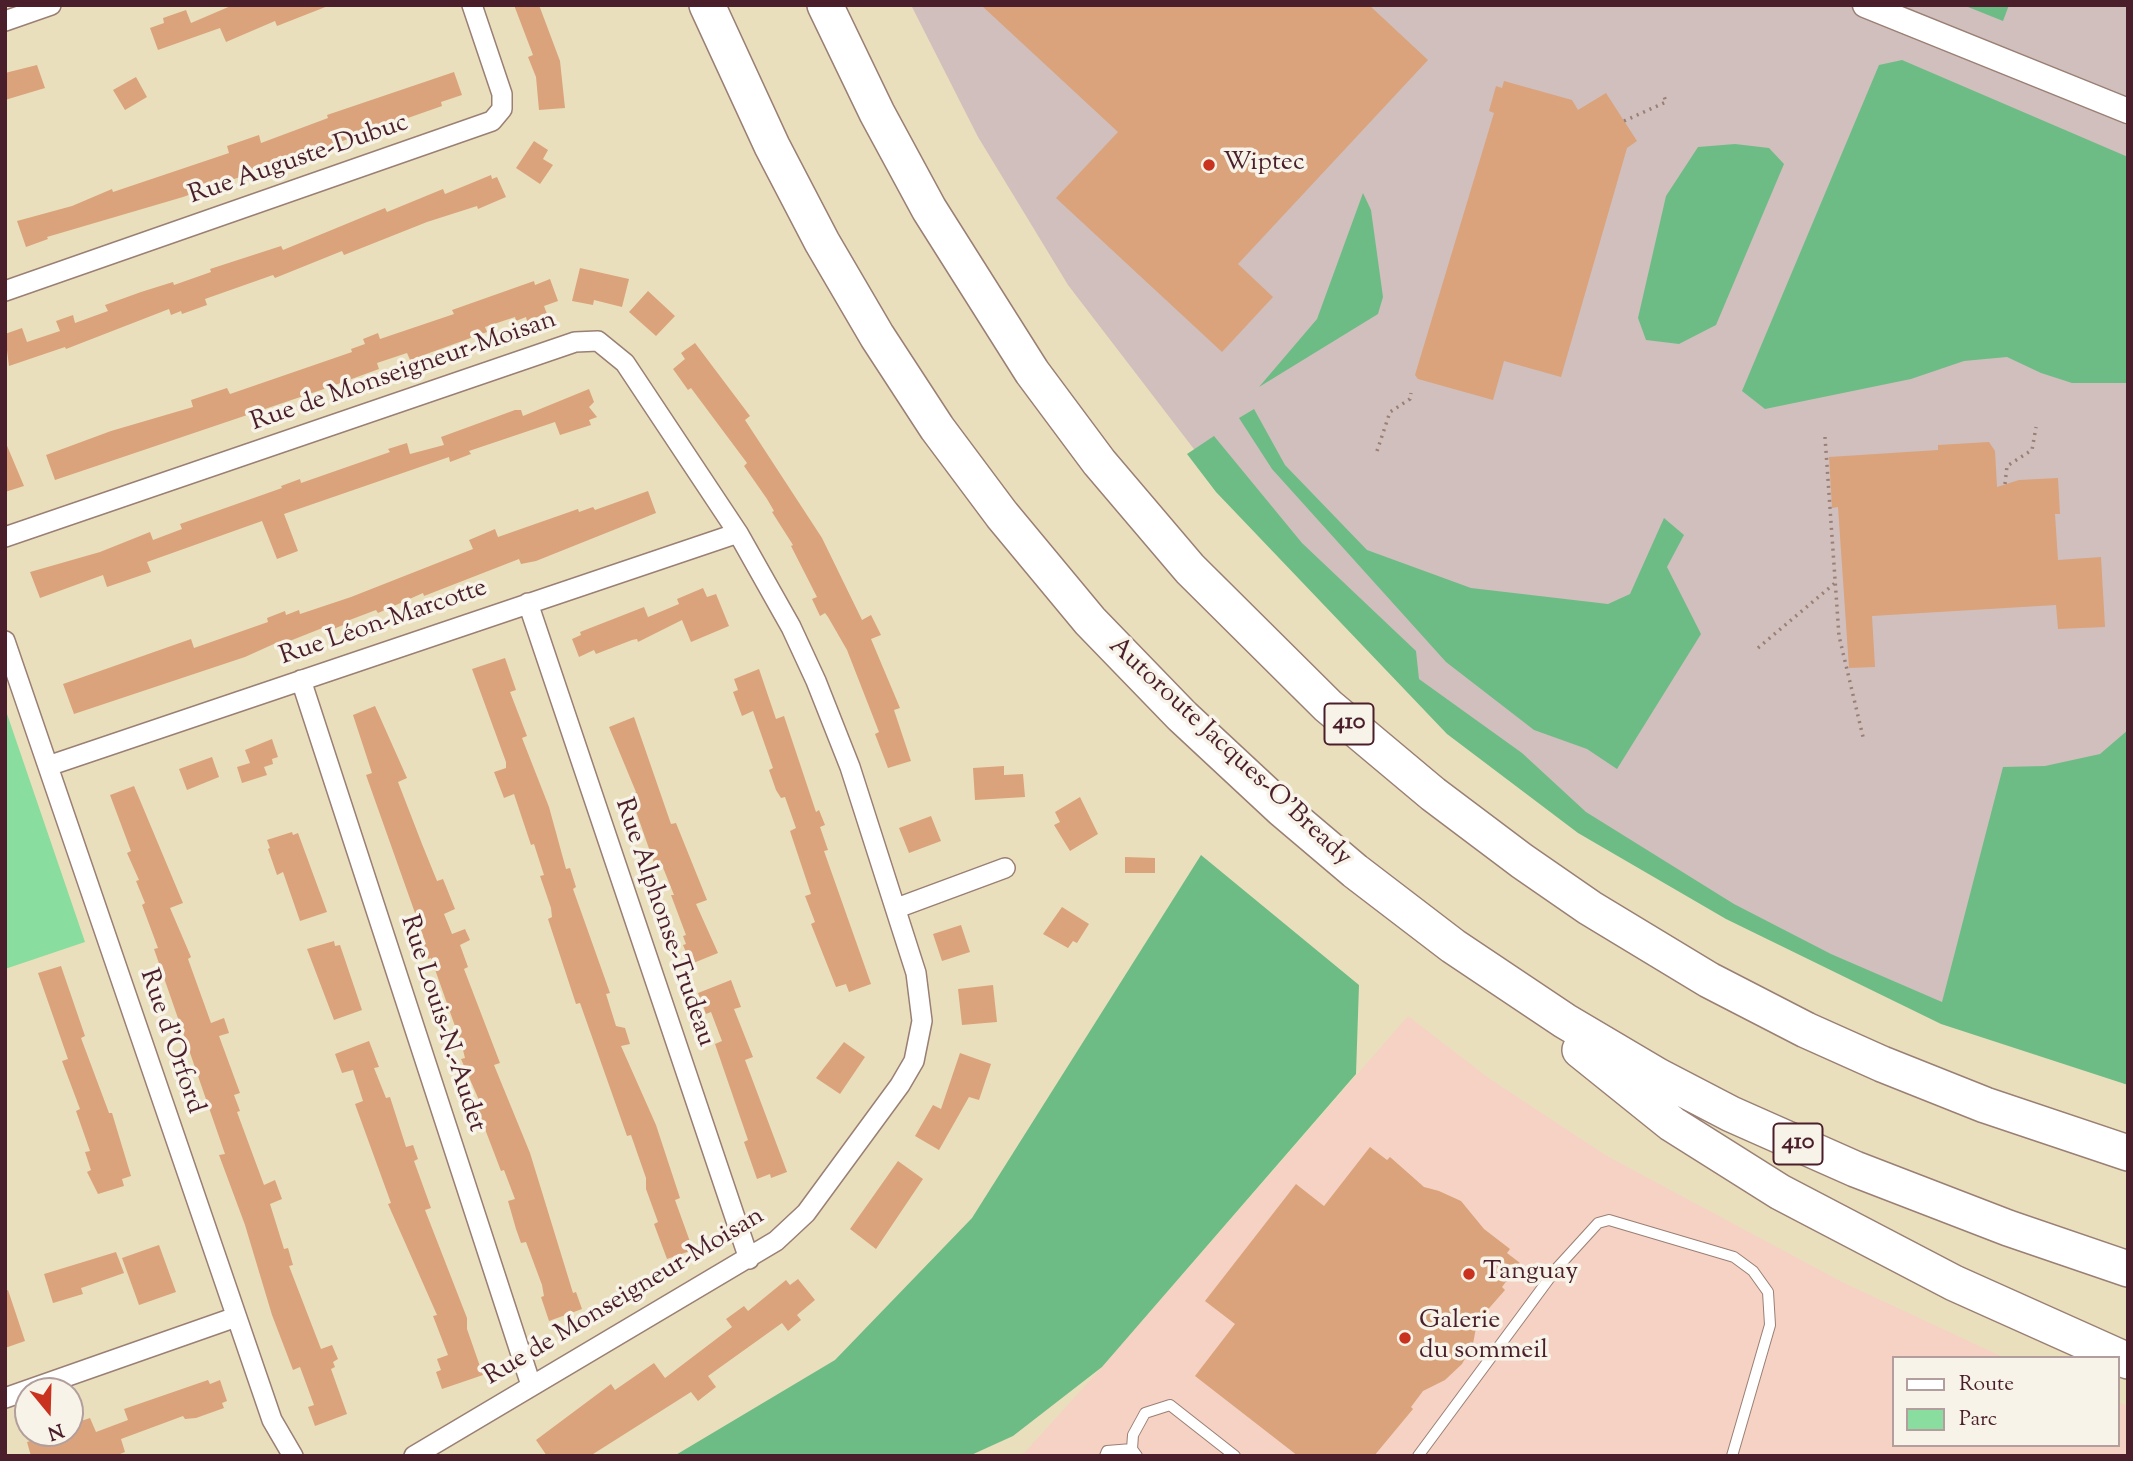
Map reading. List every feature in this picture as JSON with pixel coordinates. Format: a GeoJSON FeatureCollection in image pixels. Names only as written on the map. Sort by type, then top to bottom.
{"type":"FeatureCollection","features":[{"type":"Feature","properties":{"kind":"highway","name":"Autoroute Jacques-O'Bready"},"geometry":{"type":"LineString","coordinates":[[707,5],[784,170],[863,313],[937,428],[1028,548],[1108,641],[1244,775],[1354,871],[1490,973],[1623,1056],[1755,1125],[1917,1194],[2128,1269]]}},
{"type":"Feature","properties":{"kind":"highway","name":"410"},"geometry":{"type":"LineString","coordinates":[[825,5],[890,138],[929,209],[1032,372],[1106,470],[1190,569],[1328,706],[1422,786],[1522,861],[1606,918],[1709,980],[1794,1024],[1882,1064],[1996,1109],[2128,1153]]}},
{"type":"Feature","properties":{"kind":"highway"},"geometry":{"type":"LineString","coordinates":[[1490,973],[1615,1080],[1715,1154],[1926,1269],[2117,1356]]}},
{"type":"Feature","properties":{"kind":"street"},"geometry":{"type":"LineString","coordinates":[[5,21],[51,5]]}},
{"type":"Feature","properties":{"kind":"street","name":"Rue Auguste-Dubuc"},"geometry":{"type":"LineString","coordinates":[[5,291],[492,121],[502,109],[502,94],[472,5]]}},
{"type":"Feature","properties":{"kind":"street"},"geometry":{"type":"LineString","coordinates":[[1867,5],[2128,111]]}},
{"type":"Feature","properties":{"kind":"street","name":"Rue de Monseigneur-Moisan"},"geometry":{"type":"LineString","coordinates":[[5,537],[587,340],[598,341],[625,363],[738,533],[791,627],[821,694],[850,767],[897,908],[922,1002],[922,1021],[914,1061],[900,1085],[806,1213],[776,1241],[414,1456]]}},
{"type":"Feature","properties":{"kind":"street","name":"Rue Léon-Marcotte"},"geometry":{"type":"LineString","coordinates":[[48,766],[738,533]]}},
{"type":"Feature","properties":{"kind":"street","name":"Rue Alphonse-Trudeau"},"geometry":{"type":"LineString","coordinates":[[528,603],[749,1259]]}},
{"type":"Feature","properties":{"kind":"street","name":"Rue d'Orford"},"geometry":{"type":"LineString","coordinates":[[5,641],[272,1420],[293,1456]]}},
{"type":"Feature","properties":{"kind":"street","name":"Rue Louis-N.-Audet"},"geometry":{"type":"LineString","coordinates":[[301,680],[531,1385]]}},
{"type":"Feature","properties":{"kind":"street"},"geometry":{"type":"LineString","coordinates":[[897,908],[1005,868]]}},
{"type":"Feature","properties":{"kind":"street"},"geometry":{"type":"LineString","coordinates":[[5,1398],[236,1317]]}},
{"type":"Feature","properties":{"kind":"lane"},"geometry":{"type":"LineString","coordinates":[[1418,1456],[1557,1268],[1598,1223],[1609,1220],[1734,1257],[1753,1271],[1768,1292],[1770,1325],[1732,1456]]}},
{"type":"Feature","properties":{"kind":"lane"},"geometry":{"type":"LineString","coordinates":[[1105,1456],[1107,1451],[1135,1452],[1133,1435],[1145,1413],[1170,1405],[1235,1456]]}},
{"type":"Feature","properties":{"kind":"path"},"geometry":{"type":"LineString","coordinates":[[1624,121],[1666,102],[1664,96]]}},
{"type":"Feature","properties":{"kind":"path"},"geometry":{"type":"LineString","coordinates":[[1377,451],[1390,412],[1410,399],[1411,393]]}},
{"type":"Feature","properties":{"kind":"path"},"geometry":{"type":"LineString","coordinates":[[2005,484],[2007,466],[2032,450],[2036,427]]}},
{"type":"Feature","properties":{"kind":"path"},"geometry":{"type":"LineString","coordinates":[[1825,437],[1839,636],[1864,741]]}},
{"type":"Feature","properties":{"kind":"path"},"geometry":{"type":"LineString","coordinates":[[1758,648],[1835,583]]}},
{"type":"Feature","properties":{"kind":"shaded area"},"geometry":{"type":"Polygon","coordinates":[[[911,5],[2128,5],[2128,1073],[1946,1019],[1671,884],[1413,686],[1223,487],[1068,285],[978,137],[911,5]]]}},
{"type":"Feature","properties":{"kind":"shaded area"},"geometry":{"type":"Polygon","coordinates":[[[1408,1016],[1490,1079],[1607,1156],[1842,1282],[2001,1356],[1892,1356],[1892,1447],[2119,1447],[2119,1403],[2128,1406],[2128,1456],[1015,1456],[1025,1452],[1408,1016]]]}},
{"type":"Feature","properties":{"kind":"green space"},"geometry":{"type":"Polygon","coordinates":[[[1963,5],[2009,5],[2003,21],[1963,5]]]}},
{"type":"Feature","properties":{"kind":"green space"},"geometry":{"type":"Polygon","coordinates":[[[1902,60],[2128,157],[2128,383],[2072,383],[2041,373],[2007,357],[1964,361],[1911,379],[1765,409],[1742,391],[1879,65],[1902,60]]]}},
{"type":"Feature","properties":{"kind":"green space"},"geometry":{"type":"Polygon","coordinates":[[[1735,144],[1769,148],[1784,164],[1716,325],[1679,344],[1646,340],[1638,318],[1666,196],[1698,147],[1735,144]]]}},
{"type":"Feature","properties":{"kind":"green space"},"geometry":{"type":"Polygon","coordinates":[[[1363,193],[1371,210],[1383,297],[1378,314],[1259,387],[1317,319],[1363,193]]]}},
{"type":"Feature","properties":{"kind":"green space"},"geometry":{"type":"Polygon","coordinates":[[[1254,409],[1285,465],[1367,550],[1471,588],[1608,604],[1630,594],[1664,518],[1684,535],[1667,567],[1701,634],[1617,769],[1587,749],[1534,730],[1446,662],[1272,469],[1239,418],[1254,409]]]}},
{"type":"Feature","properties":{"kind":"green space"},"geometry":{"type":"Polygon","coordinates":[[[1214,436],[1302,543],[1416,651],[1419,679],[1522,753],[1586,812],[1734,904],[1831,954],[1942,1002],[2003,767],[2045,766],[2100,754],[2128,730],[2128,1085],[1941,1024],[1726,919],[1578,833],[1447,734],[1216,492],[1187,454],[1214,436]]]}},
{"type":"Feature","properties":{"kind":"green space"},"geometry":{"type":"Polygon","coordinates":[[[5,708],[85,942],[5,969],[5,708]]]}},
{"type":"Feature","properties":{"kind":"green space"},"geometry":{"type":"Polygon","coordinates":[[[1201,855],[1359,985],[1356,1074],[1102,1367],[1013,1436],[969,1456],[674,1456],[835,1360],[972,1218],[1201,855]]]}},
{"type":"Feature","properties":{"kind":"building"},"geometry":{"type":"Polygon","coordinates":[[[233,5],[328,6],[277,26],[275,21],[226,42],[220,28],[158,50],[150,28],[164,23],[163,18],[186,10],[191,23],[233,5]]]}},
{"type":"Feature","properties":{"kind":"building"},"geometry":{"type":"Polygon","coordinates":[[[514,5],[539,5],[560,61],[565,108],[539,110],[536,77],[528,57],[533,55],[514,5]]]}},
{"type":"Feature","properties":{"kind":"building","name":"Wiptec"},"geometry":{"type":"Polygon","coordinates":[[[981,5],[1369,5],[1428,60],[1238,264],[1273,297],[1222,352],[1056,198],[1118,132],[981,5]]]}},
{"type":"Feature","properties":{"kind":"building"},"geometry":{"type":"Polygon","coordinates":[[[37,65],[45,88],[5,100],[5,73],[37,65]]]}},
{"type":"Feature","properties":{"kind":"building"},"geometry":{"type":"Polygon","coordinates":[[[454,72],[462,95],[441,102],[442,106],[183,197],[47,237],[48,239],[26,247],[17,221],[72,206],[112,189],[113,192],[229,153],[227,146],[259,135],[261,143],[328,118],[327,115],[454,72]]]}},
{"type":"Feature","properties":{"kind":"building"},"geometry":{"type":"Polygon","coordinates":[[[136,77],[147,97],[125,110],[113,90],[136,77]]]}},
{"type":"Feature","properties":{"kind":"building"},"geometry":{"type":"Polygon","coordinates":[[[1504,81],[1572,100],[1578,110],[1606,93],[1637,141],[1627,148],[1561,377],[1504,361],[1493,400],[1418,379],[1415,375],[1494,113],[1489,111],[1496,86],[1502,88],[1504,81]]]}},
{"type":"Feature","properties":{"kind":"building"},"geometry":{"type":"Polygon","coordinates":[[[534,141],[548,150],[543,159],[553,165],[540,184],[516,168],[534,141]]]}},
{"type":"Feature","properties":{"kind":"building"},"geometry":{"type":"Polygon","coordinates":[[[491,175],[492,179],[497,177],[506,197],[478,209],[477,206],[427,222],[344,255],[342,251],[275,278],[273,275],[205,299],[207,305],[182,314],[181,311],[171,315],[169,309],[66,349],[65,347],[9,366],[5,334],[22,328],[27,342],[60,331],[56,321],[73,315],[75,323],[108,311],[105,305],[141,292],[173,282],[174,285],[211,272],[210,269],[281,246],[283,250],[385,208],[387,212],[443,189],[445,194],[491,175]]]}},
{"type":"Feature","properties":{"kind":"building"},"geometry":{"type":"Polygon","coordinates":[[[580,268],[629,279],[622,307],[594,300],[593,305],[572,301],[580,268]]]}},
{"type":"Feature","properties":{"kind":"building"},"geometry":{"type":"Polygon","coordinates":[[[550,279],[558,301],[544,306],[547,314],[527,321],[526,317],[516,321],[515,317],[485,327],[487,332],[410,360],[407,353],[377,363],[379,369],[327,388],[55,480],[46,455],[111,431],[193,407],[191,400],[227,388],[230,394],[352,352],[351,349],[365,344],[363,339],[378,333],[380,339],[454,314],[452,310],[534,281],[535,285],[550,279]]]}},
{"type":"Feature","properties":{"kind":"building"},"geometry":{"type":"Polygon","coordinates":[[[648,291],[675,316],[656,336],[629,312],[648,291]]]}},
{"type":"Feature","properties":{"kind":"building"},"geometry":{"type":"Polygon","coordinates":[[[695,343],[750,416],[745,420],[822,538],[862,620],[871,615],[881,635],[871,639],[900,708],[894,710],[911,761],[888,768],[875,734],[879,732],[847,650],[825,613],[820,616],[812,599],[817,597],[791,546],[793,545],[767,499],[744,466],[747,463],[691,388],[688,390],[673,369],[685,359],[681,353],[695,343]]]}},
{"type":"Feature","properties":{"kind":"building"},"geometry":{"type":"Polygon","coordinates":[[[589,389],[594,402],[589,407],[597,417],[589,420],[591,425],[560,435],[555,422],[469,451],[471,454],[450,462],[449,457],[284,514],[298,551],[277,559],[262,521],[147,562],[151,572],[107,587],[103,575],[40,598],[30,572],[100,552],[150,532],[153,540],[182,529],[180,524],[282,488],[281,486],[300,479],[301,483],[390,452],[388,449],[407,443],[410,454],[444,445],[441,437],[515,410],[521,410],[523,416],[589,389]]]}},
{"type":"Feature","properties":{"kind":"building"},"geometry":{"type":"Polygon","coordinates":[[[5,441],[24,486],[5,492],[5,441]]]}},
{"type":"Feature","properties":{"kind":"building"},"geometry":{"type":"Polygon","coordinates":[[[1989,442],[1995,451],[1997,487],[2019,480],[2058,478],[2060,514],[2055,514],[2058,560],[2101,557],[2105,627],[2058,629],[2056,605],[1872,616],[1875,667],[1849,668],[1838,507],[1832,508],[1829,457],[1938,450],[1938,445],[1989,442]]]}},
{"type":"Feature","properties":{"kind":"building"},"geometry":{"type":"Polygon","coordinates":[[[648,491],[656,513],[536,561],[521,564],[519,559],[424,596],[423,593],[378,613],[376,610],[331,630],[330,625],[277,646],[276,643],[245,657],[74,714],[63,684],[191,639],[194,648],[268,622],[267,618],[285,611],[286,615],[299,610],[300,614],[351,597],[473,549],[469,540],[495,529],[498,537],[578,509],[579,512],[593,507],[595,510],[648,491]]]}},
{"type":"Feature","properties":{"kind":"building"},"geometry":{"type":"Polygon","coordinates":[[[703,588],[707,597],[716,594],[729,626],[691,642],[682,620],[638,642],[637,639],[632,640],[596,654],[594,650],[579,657],[572,639],[581,635],[580,632],[644,607],[648,617],[679,604],[677,599],[703,588]]]}},
{"type":"Feature","properties":{"kind":"building"},"geometry":{"type":"Polygon","coordinates":[[[505,658],[516,690],[510,692],[527,736],[522,738],[549,807],[566,869],[570,868],[576,887],[573,889],[610,993],[606,994],[616,1026],[625,1028],[630,1044],[621,1046],[656,1125],[680,1198],[675,1200],[693,1250],[667,1259],[654,1224],[658,1222],[631,1135],[627,1136],[580,1003],[576,1004],[548,919],[552,917],[551,908],[540,876],[544,875],[534,844],[531,845],[514,794],[504,798],[494,772],[506,768],[506,762],[472,669],[505,658]]]}},
{"type":"Feature","properties":{"kind":"building"},"geometry":{"type":"Polygon","coordinates":[[[759,669],[776,719],[784,716],[816,812],[819,810],[825,825],[820,827],[828,850],[824,851],[871,984],[849,992],[846,984],[836,987],[811,924],[815,922],[805,896],[811,894],[790,831],[796,828],[785,797],[781,798],[776,790],[769,770],[773,768],[753,711],[742,716],[733,692],[738,690],[734,679],[759,669]]]}},
{"type":"Feature","properties":{"kind":"building"},"geometry":{"type":"Polygon","coordinates":[[[375,706],[407,778],[398,782],[422,844],[437,881],[443,879],[455,909],[444,914],[452,934],[465,929],[470,940],[460,945],[468,967],[464,969],[500,1063],[494,1065],[530,1153],[573,1293],[576,1292],[582,1309],[549,1321],[541,1297],[544,1296],[542,1285],[526,1242],[521,1243],[508,1201],[515,1199],[504,1170],[501,1171],[477,1108],[482,1107],[461,1059],[465,1058],[462,1046],[431,958],[428,959],[423,945],[426,944],[366,775],[372,773],[353,715],[375,706]]]}},
{"type":"Feature","properties":{"kind":"building"},"geometry":{"type":"Polygon","coordinates":[[[634,717],[671,824],[676,823],[707,900],[696,904],[718,953],[691,964],[683,945],[686,944],[683,936],[686,935],[671,895],[674,895],[660,860],[654,863],[630,794],[636,792],[609,727],[634,717]]]}},
{"type":"Feature","properties":{"kind":"building"},"geometry":{"type":"Polygon","coordinates":[[[272,739],[278,757],[272,759],[273,764],[264,767],[267,775],[242,783],[237,767],[250,763],[245,750],[272,739]]]}},
{"type":"Feature","properties":{"kind":"building"},"geometry":{"type":"Polygon","coordinates":[[[212,757],[219,777],[187,790],[179,769],[212,757]]]}},
{"type":"Feature","properties":{"kind":"building"},"geometry":{"type":"Polygon","coordinates":[[[1004,766],[1004,775],[1023,774],[1025,797],[975,800],[973,768],[1004,766]]]}},
{"type":"Feature","properties":{"kind":"building"},"geometry":{"type":"Polygon","coordinates":[[[134,786],[183,903],[170,908],[191,957],[188,959],[211,1023],[224,1018],[229,1033],[219,1036],[240,1093],[234,1095],[240,1111],[237,1112],[264,1185],[275,1180],[282,1199],[270,1204],[284,1249],[288,1248],[293,1265],[289,1266],[321,1349],[332,1345],[338,1359],[333,1362],[335,1367],[331,1369],[347,1414],[315,1426],[308,1407],[314,1405],[300,1367],[293,1370],[272,1315],[245,1225],[219,1155],[225,1154],[154,949],[158,948],[142,905],[145,903],[136,881],[139,880],[127,853],[131,851],[110,795],[134,786]]]}},
{"type":"Feature","properties":{"kind":"building"},"geometry":{"type":"Polygon","coordinates":[[[1080,797],[1098,834],[1070,851],[1054,825],[1060,822],[1055,812],[1080,797]]]}},
{"type":"Feature","properties":{"kind":"building"},"geometry":{"type":"Polygon","coordinates":[[[931,816],[941,841],[909,853],[899,828],[931,816]]]}},
{"type":"Feature","properties":{"kind":"building"},"geometry":{"type":"Polygon","coordinates":[[[292,832],[293,835],[298,833],[327,912],[300,921],[283,872],[277,875],[267,840],[292,832]]]}},
{"type":"Feature","properties":{"kind":"building"},"geometry":{"type":"Polygon","coordinates":[[[1125,857],[1155,858],[1155,873],[1125,873],[1125,857]]]}},
{"type":"Feature","properties":{"kind":"building"},"geometry":{"type":"Polygon","coordinates":[[[1062,907],[1089,924],[1077,943],[1073,941],[1068,948],[1043,934],[1062,907]]]}},
{"type":"Feature","properties":{"kind":"building"},"geometry":{"type":"Polygon","coordinates":[[[961,925],[970,952],[942,961],[933,934],[961,925]]]}},
{"type":"Feature","properties":{"kind":"building"},"geometry":{"type":"Polygon","coordinates":[[[334,941],[335,946],[340,945],[362,1010],[334,1020],[307,949],[334,941]]]}},
{"type":"Feature","properties":{"kind":"building"},"geometry":{"type":"Polygon","coordinates":[[[61,966],[85,1036],[81,1038],[109,1113],[112,1113],[131,1176],[122,1179],[124,1186],[98,1194],[87,1172],[91,1170],[85,1152],[90,1151],[76,1111],[80,1109],[62,1061],[68,1059],[38,973],[61,966]]]}},
{"type":"Feature","properties":{"kind":"building"},"geometry":{"type":"Polygon","coordinates":[[[731,980],[741,1007],[734,1009],[753,1057],[745,1060],[787,1172],[771,1178],[770,1174],[757,1179],[744,1142],[748,1140],[715,1044],[722,1041],[711,1012],[706,1014],[698,993],[731,980]]]}},
{"type":"Feature","properties":{"kind":"building"},"geometry":{"type":"Polygon","coordinates":[[[993,985],[997,1022],[962,1025],[958,989],[993,985]]]}},
{"type":"Feature","properties":{"kind":"building"},"geometry":{"type":"Polygon","coordinates":[[[369,1041],[379,1067],[374,1068],[386,1098],[390,1097],[406,1147],[413,1145],[418,1159],[414,1161],[431,1208],[425,1210],[467,1318],[467,1329],[483,1375],[442,1389],[436,1372],[441,1370],[437,1359],[448,1355],[433,1316],[437,1315],[388,1204],[391,1203],[355,1104],[363,1101],[353,1070],[342,1073],[335,1054],[369,1041]]]}},
{"type":"Feature","properties":{"kind":"building"},"geometry":{"type":"Polygon","coordinates":[[[844,1042],[865,1057],[840,1094],[816,1078],[844,1042]]]}},
{"type":"Feature","properties":{"kind":"building"},"geometry":{"type":"Polygon","coordinates":[[[960,1053],[991,1064],[979,1100],[969,1097],[939,1150],[915,1136],[933,1105],[941,1109],[960,1053]]]}},
{"type":"Feature","properties":{"kind":"building"},"geometry":{"type":"Polygon","coordinates":[[[1370,1147],[1387,1160],[1390,1157],[1424,1187],[1461,1201],[1484,1229],[1510,1249],[1507,1253],[1520,1263],[1502,1287],[1505,1290],[1477,1322],[1473,1344],[1462,1364],[1445,1380],[1423,1391],[1411,1407],[1413,1409],[1374,1456],[1298,1456],[1195,1376],[1235,1324],[1205,1301],[1296,1184],[1324,1206],[1370,1147]]]}},
{"type":"Feature","properties":{"kind":"building"},"geometry":{"type":"Polygon","coordinates":[[[898,1161],[923,1179],[876,1249],[850,1229],[898,1161]]]}},
{"type":"Feature","properties":{"kind":"building"},"geometry":{"type":"Polygon","coordinates":[[[159,1245],[176,1292],[139,1305],[122,1258],[159,1245]]]}},
{"type":"Feature","properties":{"kind":"building"},"geometry":{"type":"Polygon","coordinates":[[[116,1252],[124,1273],[81,1288],[83,1294],[53,1303],[44,1274],[116,1252]]]}},
{"type":"Feature","properties":{"kind":"building"},"geometry":{"type":"Polygon","coordinates":[[[798,1279],[815,1300],[797,1315],[801,1320],[788,1331],[782,1323],[708,1376],[716,1387],[698,1401],[691,1392],[590,1456],[547,1456],[536,1440],[611,1384],[615,1390],[654,1363],[665,1378],[732,1327],[726,1319],[744,1306],[748,1311],[786,1280],[790,1285],[798,1279]]]}},
{"type":"Feature","properties":{"kind":"building"},"geometry":{"type":"Polygon","coordinates":[[[8,1290],[25,1341],[5,1348],[5,1291],[8,1290]]]}},
{"type":"Feature","properties":{"kind":"building"},"geometry":{"type":"Polygon","coordinates":[[[208,1380],[210,1384],[220,1380],[227,1401],[222,1403],[224,1408],[196,1418],[185,1419],[183,1416],[121,1439],[125,1452],[115,1456],[31,1456],[28,1447],[84,1447],[84,1420],[90,1418],[96,1432],[128,1420],[124,1409],[208,1380]]]}},
{"type":"Feature","properties":{"kind":"place","name":"Wiptec"},"geometry":{"type":"Point","coordinates":[1209,165]}},
{"type":"Feature","properties":{"kind":"place","name":"Tanguay"},"geometry":{"type":"Point","coordinates":[1469,1274]}},
{"type":"Feature","properties":{"kind":"place","name":"Galerie du sommeil"},"geometry":{"type":"Point","coordinates":[1405,1338]}}]}
